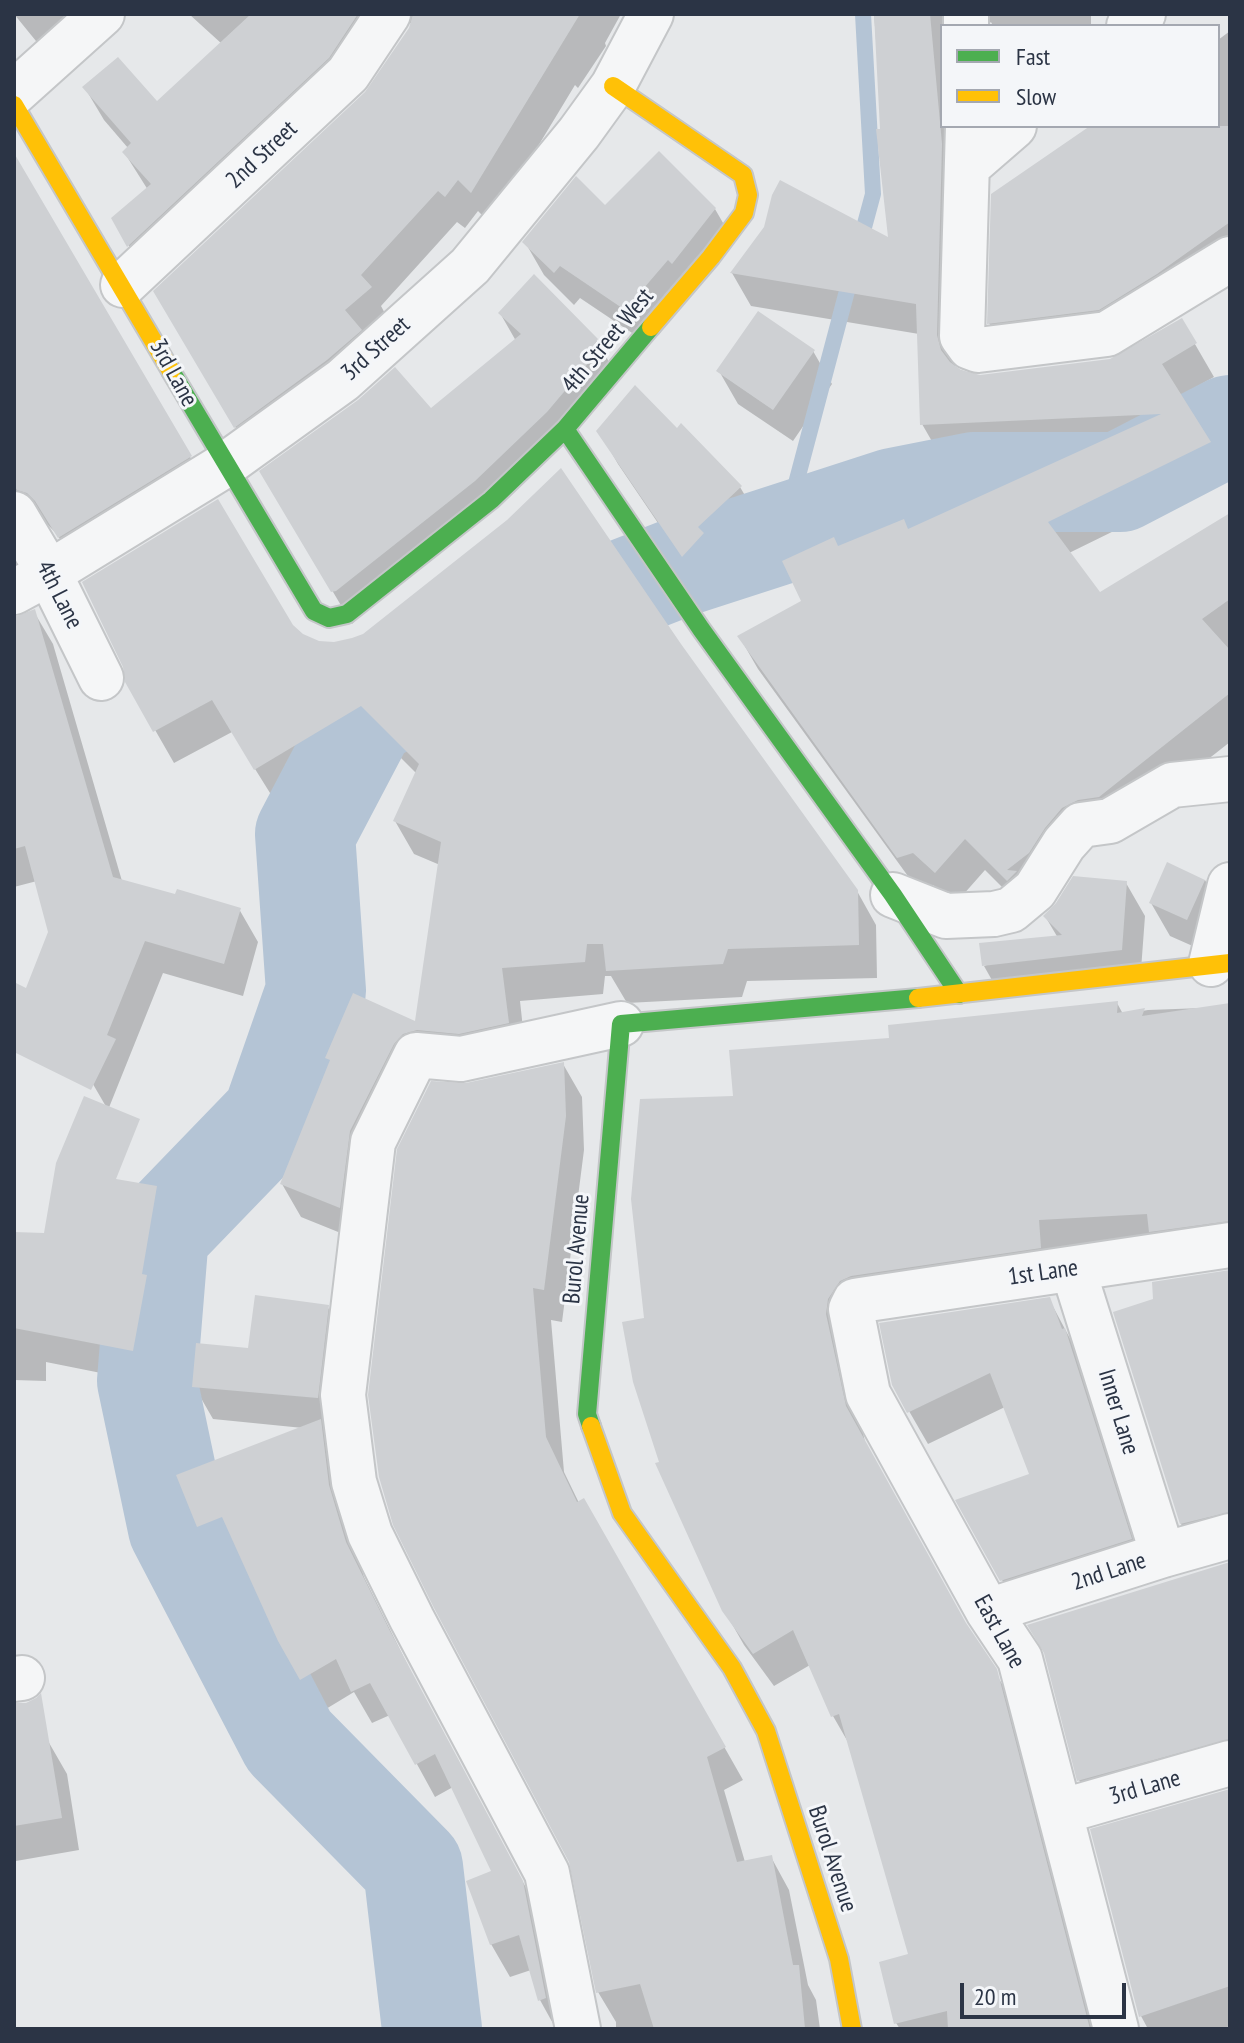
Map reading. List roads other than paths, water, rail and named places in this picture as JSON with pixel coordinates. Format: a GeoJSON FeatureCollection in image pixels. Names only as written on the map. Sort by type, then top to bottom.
{"type":"FeatureCollection","features":[{"type":"Feature","properties":{"kind":"street"},"geometry":{"type":"LineString","coordinates":[[14,93],[102,14]]}},
{"type":"Feature","properties":{"kind":"street","name":"2nd Street"},"geometry":{"type":"LineString","coordinates":[[123,285],[348,74],[388,14]]}},
{"type":"Feature","properties":{"kind":"street","name":"3rd Street"},"geometry":{"type":"LineString","coordinates":[[32,582],[225,465],[343,380],[470,266],[579,133],[613,86],[651,14]]}},
{"type":"Feature","properties":{"kind":"street","name":"4th Street West"},"geometry":{"type":"LineString","coordinates":[[347,614],[491,500],[565,429],[711,257],[744,213],[748,195],[743,175],[613,86]]}},
{"type":"Feature","properties":{"kind":"street","name":"3rd Lane"},"geometry":{"type":"LineString","coordinates":[[14,105],[314,611],[329,618],[347,614]]}},
{"type":"Feature","properties":{"kind":"street"},"geometry":{"type":"LineString","coordinates":[[1009,128],[969,145],[962,336],[970,347],[978,350],[1107,334],[1230,259]]}},
{"type":"Feature","properties":{"kind":"street"},"geometry":{"type":"LineString","coordinates":[[565,429],[701,629],[893,895],[959,994]]}},
{"type":"Feature","properties":{"kind":"street","name":"4th Lane"},"geometry":{"type":"LineString","coordinates":[[14,514],[32,582],[101,678]]}},
{"type":"Feature","properties":{"kind":"street"},"geometry":{"type":"LineString","coordinates":[[893,895],[946,916],[994,914],[1011,910],[1035,890],[1064,844],[1081,825],[1110,821],[1172,785],[1230,779]]}},
{"type":"Feature","properties":{"kind":"street"},"geometry":{"type":"LineString","coordinates":[[578,2029],[547,1873],[370,1534],[354,1482],[343,1395],[373,1142],[416,1055],[461,1059],[621,1024],[959,994],[1220,964],[1230,885]]}},
{"type":"Feature","properties":{"kind":"street","name":"Burol Avenue"},"geometry":{"type":"LineString","coordinates":[[621,1024],[587,1414],[622,1513],[732,1668],[766,1731],[839,1959],[852,2029]]}},
{"type":"Feature","properties":{"kind":"street","name":"1st Lane"},"geometry":{"type":"LineString","coordinates":[[855,1301],[1230,1245]]}},
{"type":"Feature","properties":{"kind":"street","name":"Inner Lane"},"geometry":{"type":"LineString","coordinates":[[1073,1269],[1163,1555]]}},
{"type":"Feature","properties":{"kind":"street","name":"East Lane"},"geometry":{"type":"LineString","coordinates":[[855,1301],[851,1309],[868,1394],[988,1611],[1020,1659],[1116,2029]]}},
{"type":"Feature","properties":{"kind":"street","name":"2nd Lane"},"geometry":{"type":"LineString","coordinates":[[988,1611],[1230,1536]]}},
{"type":"Feature","properties":{"kind":"street","name":"3rd Lane"},"geometry":{"type":"LineString","coordinates":[[1060,1812],[1230,1763]]}},
{"type":"Feature","properties":{"kind":"waterway"},"geometry":{"type":"LineString","coordinates":[[859,246],[873,194],[863,14]]}},
{"type":"Feature","properties":{"kind":"waterway"},"geometry":{"type":"LineString","coordinates":[[772,537],[790,506],[852,272]]}},
{"type":"Feature","properties":{"kind":"waterway"},"geometry":{"type":"LineString","coordinates":[[432,2029],[413,1867],[289,1741],[178,1528],[147,1381],[159,1234],[272,1117],[316,991],[305,834],[367,716],[565,612],[680,567],[893,498],[974,482],[1120,482],[1230,425]]}}]}
